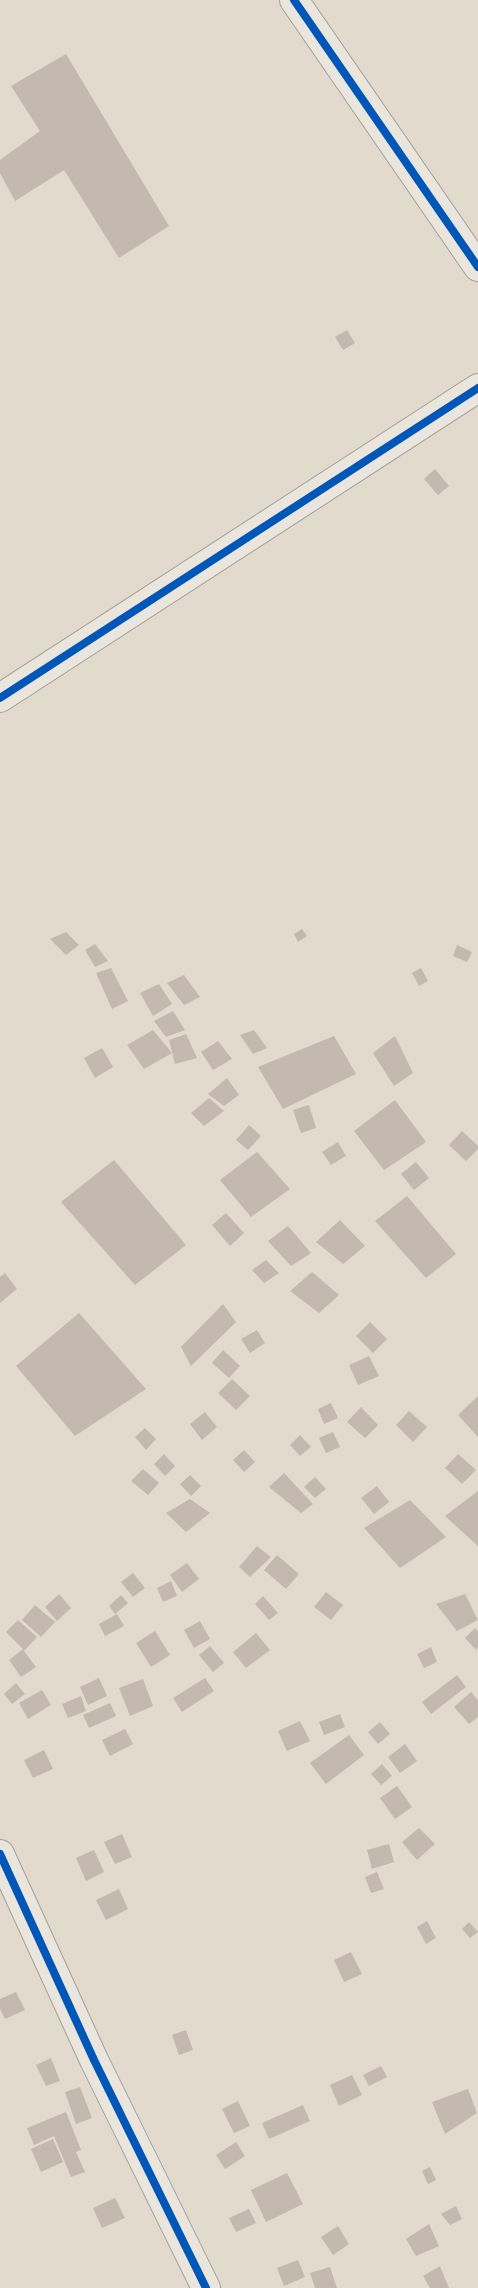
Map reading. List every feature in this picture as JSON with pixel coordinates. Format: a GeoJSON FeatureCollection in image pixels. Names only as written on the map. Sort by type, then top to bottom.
{"type":"FeatureCollection","features":[{"type":"Feature","properties":{"kind":"street"},"geometry":{"type":"LineString","coordinates":[[294,0],[478,267]]}},
{"type":"Feature","properties":{"kind":"street"},"geometry":{"type":"LineString","coordinates":[[0,698],[478,388]]}},
{"type":"Feature","properties":{"kind":"street"},"geometry":{"type":"LineString","coordinates":[[0,1854],[94,2060],[206,2288]]}},
{"type":"Feature","properties":{"kind":"building"},"geometry":{"type":"Polygon","coordinates":[[[66,54],[169,226],[119,258],[64,170],[15,201],[0,173],[0,160],[40,131],[11,86],[66,54]]]}},
{"type":"Feature","properties":{"kind":"building"},"geometry":{"type":"Polygon","coordinates":[[[347,330],[355,343],[343,350],[335,337],[347,330]]]}},
{"type":"Feature","properties":{"kind":"building"},"geometry":{"type":"Polygon","coordinates":[[[435,469],[449,486],[438,495],[424,479],[435,469]]]}},
{"type":"Feature","properties":{"kind":"building"},"geometry":{"type":"Polygon","coordinates":[[[302,929],[307,936],[298,942],[294,934],[302,929]]]}},
{"type":"Feature","properties":{"kind":"building"},"geometry":{"type":"Polygon","coordinates":[[[66,932],[79,945],[66,955],[50,939],[66,932]]]}},
{"type":"Feature","properties":{"kind":"building"},"geometry":{"type":"Polygon","coordinates":[[[95,944],[108,961],[95,967],[85,950],[95,944]]]}},
{"type":"Feature","properties":{"kind":"building"},"geometry":{"type":"Polygon","coordinates":[[[457,945],[472,952],[467,962],[453,956],[457,945]]]}},
{"type":"Feature","properties":{"kind":"building"},"geometry":{"type":"Polygon","coordinates":[[[111,968],[128,1001],[112,1009],[96,973],[111,968]]]}},
{"type":"Feature","properties":{"kind":"building"},"geometry":{"type":"Polygon","coordinates":[[[421,968],[428,981],[419,986],[412,973],[421,968]]]}},
{"type":"Feature","properties":{"kind":"building"},"geometry":{"type":"Polygon","coordinates":[[[184,975],[200,997],[184,1005],[167,983],[184,975]]]}},
{"type":"Feature","properties":{"kind":"building"},"geometry":{"type":"Polygon","coordinates":[[[159,984],[172,1004],[153,1016],[140,993],[159,984]]]}},
{"type":"Feature","properties":{"kind":"building"},"geometry":{"type":"Polygon","coordinates":[[[173,1011],[185,1030],[166,1037],[154,1021],[173,1011]]]}},
{"type":"Feature","properties":{"kind":"building"},"geometry":{"type":"Polygon","coordinates":[[[153,1030],[172,1053],[144,1069],[127,1045],[153,1030]]]}},
{"type":"Feature","properties":{"kind":"building"},"geometry":{"type":"Polygon","coordinates":[[[254,1030],[267,1048],[253,1054],[240,1035],[254,1030]]]}},
{"type":"Feature","properties":{"kind":"building"},"geometry":{"type":"Polygon","coordinates":[[[186,1034],[197,1058],[175,1064],[169,1040],[186,1034]]]}},
{"type":"Feature","properties":{"kind":"building"},"geometry":{"type":"Polygon","coordinates":[[[334,1036],[356,1074],[283,1109],[258,1067],[334,1036]]]}},
{"type":"Feature","properties":{"kind":"building"},"geometry":{"type":"Polygon","coordinates":[[[395,1036],[413,1073],[394,1086],[373,1053],[395,1036]]]}},
{"type":"Feature","properties":{"kind":"building"},"geometry":{"type":"Polygon","coordinates":[[[218,1041],[232,1059],[213,1070],[201,1052],[218,1041]]]}},
{"type":"Feature","properties":{"kind":"building"},"geometry":{"type":"Polygon","coordinates":[[[102,1048],[113,1067],[95,1078],[84,1058],[102,1048]]]}},
{"type":"Feature","properties":{"kind":"building"},"geometry":{"type":"Polygon","coordinates":[[[227,1078],[239,1095],[224,1106],[208,1094],[227,1078]]]}},
{"type":"Feature","properties":{"kind":"building"},"geometry":{"type":"Polygon","coordinates":[[[209,1098],[224,1111],[204,1126],[191,1113],[209,1098]]]}},
{"type":"Feature","properties":{"kind":"building"},"geometry":{"type":"Polygon","coordinates":[[[395,1100],[426,1142],[384,1170],[354,1131],[395,1100]]]}},
{"type":"Feature","properties":{"kind":"building"},"geometry":{"type":"Polygon","coordinates":[[[309,1105],[316,1128],[301,1133],[293,1110],[309,1105]]]}},
{"type":"Feature","properties":{"kind":"building"},"geometry":{"type":"Polygon","coordinates":[[[249,1125],[261,1136],[248,1150],[236,1140],[249,1125]]]}},
{"type":"Feature","properties":{"kind":"building"},"geometry":{"type":"Polygon","coordinates":[[[462,1131],[478,1146],[478,1149],[466,1161],[449,1145],[462,1131]]]}},
{"type":"Feature","properties":{"kind":"building"},"geometry":{"type":"Polygon","coordinates":[[[338,1142],[346,1156],[331,1165],[322,1152],[338,1142]]]}},
{"type":"Feature","properties":{"kind":"building"},"geometry":{"type":"Polygon","coordinates":[[[257,1152],[290,1189],[251,1217],[220,1180],[257,1152]]]}},
{"type":"Feature","properties":{"kind":"building"},"geometry":{"type":"Polygon","coordinates":[[[114,1160],[186,1245],[135,1285],[61,1202],[114,1160]]]}},
{"type":"Feature","properties":{"kind":"building"},"geometry":{"type":"Polygon","coordinates":[[[416,1162],[429,1178],[414,1190],[401,1174],[416,1162]]]}},
{"type":"Feature","properties":{"kind":"building"},"geometry":{"type":"Polygon","coordinates":[[[407,1196],[456,1254],[426,1278],[375,1221],[407,1196]]]}},
{"type":"Feature","properties":{"kind":"building"},"geometry":{"type":"Polygon","coordinates":[[[226,1213],[244,1233],[230,1246],[212,1225],[226,1213]]]}},
{"type":"Feature","properties":{"kind":"building"},"geometry":{"type":"Polygon","coordinates":[[[340,1220],[365,1246],[343,1264],[316,1242],[340,1220]]]}},
{"type":"Feature","properties":{"kind":"building"},"geometry":{"type":"Polygon","coordinates":[[[288,1226],[311,1253],[291,1266],[268,1241],[288,1226]]]}},
{"type":"Feature","properties":{"kind":"building"},"geometry":{"type":"Polygon","coordinates":[[[266,1260],[279,1273],[264,1283],[252,1270],[266,1260]]]}},
{"type":"Feature","properties":{"kind":"building"},"geometry":{"type":"Polygon","coordinates":[[[312,1272],[339,1295],[319,1313],[290,1291],[312,1272]]]}},
{"type":"Feature","properties":{"kind":"building"},"geometry":{"type":"Polygon","coordinates":[[[5,1273],[17,1289],[0,1303],[0,1277],[5,1273]]]}},
{"type":"Feature","properties":{"kind":"building"},"geometry":{"type":"Polygon","coordinates":[[[223,1304],[236,1322],[191,1366],[181,1347],[223,1304]]]}},
{"type":"Feature","properties":{"kind":"building"},"geometry":{"type":"Polygon","coordinates":[[[79,1313],[146,1389],[75,1436],[16,1366],[79,1313]]]}},
{"type":"Feature","properties":{"kind":"building"},"geometry":{"type":"Polygon","coordinates":[[[370,1322],[387,1339],[373,1353],[356,1336],[370,1322]]]}},
{"type":"Feature","properties":{"kind":"building"},"geometry":{"type":"Polygon","coordinates":[[[257,1330],[265,1343],[250,1353],[241,1339],[257,1330]]]}},
{"type":"Feature","properties":{"kind":"building"},"geometry":{"type":"Polygon","coordinates":[[[223,1350],[240,1366],[229,1378],[212,1363],[223,1350]]]}},
{"type":"Feature","properties":{"kind":"building"},"geometry":{"type":"Polygon","coordinates":[[[369,1356],[379,1376],[358,1385],[349,1365],[369,1356]]]}},
{"type":"Feature","properties":{"kind":"building"},"geometry":{"type":"Polygon","coordinates":[[[232,1379],[250,1396],[236,1410],[218,1393],[232,1379]]]}},
{"type":"Feature","properties":{"kind":"building"},"geometry":{"type":"Polygon","coordinates":[[[478,1396],[478,1437],[458,1415],[478,1396]]]}},
{"type":"Feature","properties":{"kind":"building"},"geometry":{"type":"Polygon","coordinates":[[[331,1403],[338,1418],[324,1424],[318,1409],[331,1403]]]}},
{"type":"Feature","properties":{"kind":"building"},"geometry":{"type":"Polygon","coordinates":[[[361,1407],[378,1425],[365,1438],[347,1422],[361,1407]]]}},
{"type":"Feature","properties":{"kind":"building"},"geometry":{"type":"Polygon","coordinates":[[[409,1411],[427,1427],[413,1442],[396,1425],[409,1411]]]}},
{"type":"Feature","properties":{"kind":"building"},"geometry":{"type":"Polygon","coordinates":[[[205,1412],[217,1427],[202,1440],[190,1424],[205,1412]]]}},
{"type":"Feature","properties":{"kind":"building"},"geometry":{"type":"Polygon","coordinates":[[[145,1428],[156,1439],[146,1450],[135,1437],[145,1428]]]}},
{"type":"Feature","properties":{"kind":"building"},"geometry":{"type":"Polygon","coordinates":[[[333,1432],[340,1447],[326,1453],[319,1438],[333,1432]]]}},
{"type":"Feature","properties":{"kind":"building"},"geometry":{"type":"Polygon","coordinates":[[[300,1435],[311,1447],[300,1456],[290,1445],[300,1435]]]}},
{"type":"Feature","properties":{"kind":"building"},"geometry":{"type":"Polygon","coordinates":[[[244,1450],[255,1462],[244,1472],[233,1460],[244,1450]]]}},
{"type":"Feature","properties":{"kind":"building"},"geometry":{"type":"Polygon","coordinates":[[[164,1454],[175,1466],[165,1476],[154,1464],[164,1454]]]}},
{"type":"Feature","properties":{"kind":"building"},"geometry":{"type":"Polygon","coordinates":[[[458,1454],[476,1470],[462,1484],[445,1468],[458,1454]]]}},
{"type":"Feature","properties":{"kind":"building"},"geometry":{"type":"Polygon","coordinates":[[[143,1469],[159,1483],[148,1495],[131,1481],[143,1469]]]}},
{"type":"Feature","properties":{"kind":"building"},"geometry":{"type":"Polygon","coordinates":[[[284,1473],[313,1504],[301,1513],[269,1487],[284,1473]]]}},
{"type":"Feature","properties":{"kind":"building"},"geometry":{"type":"Polygon","coordinates":[[[190,1475],[201,1486],[191,1496],[180,1484],[190,1475]]]}},
{"type":"Feature","properties":{"kind":"building"},"geometry":{"type":"Polygon","coordinates":[[[315,1477],[326,1489],[315,1498],[304,1487],[315,1477]]]}},
{"type":"Feature","properties":{"kind":"building"},"geometry":{"type":"Polygon","coordinates":[[[377,1486],[389,1502],[374,1514],[361,1498],[377,1486]]]}},
{"type":"Feature","properties":{"kind":"building"},"geometry":{"type":"Polygon","coordinates":[[[478,1491],[478,1546],[445,1516],[478,1491]]]}},
{"type":"Feature","properties":{"kind":"building"},"geometry":{"type":"Polygon","coordinates":[[[190,1499],[210,1513],[186,1532],[166,1513],[190,1499]]]}},
{"type":"Feature","properties":{"kind":"building"},"geometry":{"type":"Polygon","coordinates":[[[410,1500],[446,1537],[400,1568],[364,1528],[410,1500]]]}},
{"type":"Feature","properties":{"kind":"building"},"geometry":{"type":"Polygon","coordinates":[[[257,1546],[271,1557],[250,1577],[239,1567],[257,1546]]]}},
{"type":"Feature","properties":{"kind":"building"},"geometry":{"type":"Polygon","coordinates":[[[277,1555],[299,1574],[286,1589],[264,1570],[277,1555]]]}},
{"type":"Feature","properties":{"kind":"building"},"geometry":{"type":"Polygon","coordinates":[[[187,1563],[199,1579],[182,1592],[170,1575],[187,1563]]]}},
{"type":"Feature","properties":{"kind":"building"},"geometry":{"type":"Polygon","coordinates":[[[133,1573],[145,1588],[133,1597],[121,1582],[133,1573]]]}},
{"type":"Feature","properties":{"kind":"building"},"geometry":{"type":"Polygon","coordinates":[[[171,1581],[177,1596],[163,1602],[157,1588],[171,1581]]]}},
{"type":"Feature","properties":{"kind":"building"},"geometry":{"type":"Polygon","coordinates":[[[326,1592],[343,1605],[331,1620],[314,1607],[326,1592]]]}},
{"type":"Feature","properties":{"kind":"building"},"geometry":{"type":"Polygon","coordinates":[[[59,1594],[71,1608],[57,1621],[45,1607],[59,1594]]]}},
{"type":"Feature","properties":{"kind":"building"},"geometry":{"type":"Polygon","coordinates":[[[465,1594],[478,1620],[457,1631],[436,1604],[465,1594]]]}},
{"type":"Feature","properties":{"kind":"building"},"geometry":{"type":"Polygon","coordinates":[[[121,1595],[128,1603],[115,1614],[109,1606],[121,1595]]]}},
{"type":"Feature","properties":{"kind":"building"},"geometry":{"type":"Polygon","coordinates":[[[263,1596],[278,1613],[269,1620],[255,1604],[263,1596]]]}},
{"type":"Feature","properties":{"kind":"building"},"geometry":{"type":"Polygon","coordinates":[[[35,1605],[55,1622],[41,1637],[22,1620],[35,1605]]]}},
{"type":"Feature","properties":{"kind":"building"},"geometry":{"type":"Polygon","coordinates":[[[117,1614],[124,1626],[105,1636],[99,1624],[117,1614]]]}},
{"type":"Feature","properties":{"kind":"building"},"geometry":{"type":"Polygon","coordinates":[[[18,1620],[37,1637],[24,1651],[36,1667],[21,1677],[9,1660],[23,1649],[6,1632],[18,1620]]]}},
{"type":"Feature","properties":{"kind":"building"},"geometry":{"type":"Polygon","coordinates":[[[200,1621],[210,1639],[194,1648],[184,1630],[200,1621]]]}},
{"type":"Feature","properties":{"kind":"building"},"geometry":{"type":"Polygon","coordinates":[[[475,1628],[478,1631],[478,1647],[476,1650],[465,1638],[475,1628]]]}},
{"type":"Feature","properties":{"kind":"building"},"geometry":{"type":"Polygon","coordinates":[[[155,1631],[170,1655],[151,1667],[136,1643],[155,1631]]]}},
{"type":"Feature","properties":{"kind":"building"},"geometry":{"type":"Polygon","coordinates":[[[256,1633],[270,1650],[246,1668],[233,1652],[256,1633]]]}},
{"type":"Feature","properties":{"kind":"building"},"geometry":{"type":"Polygon","coordinates":[[[210,1646],[224,1663],[213,1672],[199,1655],[210,1646]]]}},
{"type":"Feature","properties":{"kind":"building"},"geometry":{"type":"Polygon","coordinates":[[[431,1647],[437,1662],[424,1668],[417,1654],[431,1647]]]}},
{"type":"Feature","properties":{"kind":"building"},"geometry":{"type":"Polygon","coordinates":[[[457,1675],[466,1687],[431,1714],[422,1702],[457,1675]]]}},
{"type":"Feature","properties":{"kind":"building"},"geometry":{"type":"Polygon","coordinates":[[[99,1678],[107,1696],[88,1705],[80,1687],[99,1678]]]}},
{"type":"Feature","properties":{"kind":"building"},"geometry":{"type":"Polygon","coordinates":[[[205,1678],[214,1691],[182,1712],[173,1698],[205,1678]]]}},
{"type":"Feature","properties":{"kind":"building"},"geometry":{"type":"Polygon","coordinates":[[[143,1679],[153,1706],[130,1716],[119,1688],[143,1679]]]}},
{"type":"Feature","properties":{"kind":"building"},"geometry":{"type":"Polygon","coordinates":[[[16,1683],[25,1694],[12,1704],[4,1694],[16,1683]]]}},
{"type":"Feature","properties":{"kind":"building"},"geometry":{"type":"Polygon","coordinates":[[[42,1690],[51,1705],[28,1719],[19,1703],[42,1690]]]}},
{"type":"Feature","properties":{"kind":"building"},"geometry":{"type":"Polygon","coordinates":[[[471,1692],[478,1700],[478,1717],[469,1724],[454,1707],[471,1692]]]}},
{"type":"Feature","properties":{"kind":"building"},"geometry":{"type":"Polygon","coordinates":[[[81,1696],[86,1711],[68,1718],[62,1704],[81,1696]]]}},
{"type":"Feature","properties":{"kind":"building"},"geometry":{"type":"Polygon","coordinates":[[[110,1703],[116,1716],[89,1728],[83,1715],[110,1703]]]}},
{"type":"Feature","properties":{"kind":"building"},"geometry":{"type":"Polygon","coordinates":[[[340,1714],[345,1727],[324,1735],[319,1722],[340,1714]]]}},
{"type":"Feature","properties":{"kind":"building"},"geometry":{"type":"Polygon","coordinates":[[[300,1721],[310,1741],[287,1751],[278,1731],[300,1721]]]}},
{"type":"Feature","properties":{"kind":"building"},"geometry":{"type":"Polygon","coordinates":[[[380,1722],[390,1734],[378,1744],[368,1732],[380,1722]]]}},
{"type":"Feature","properties":{"kind":"building"},"geometry":{"type":"Polygon","coordinates":[[[125,1729],[133,1744],[110,1756],[102,1740],[125,1729]]]}},
{"type":"Feature","properties":{"kind":"building"},"geometry":{"type":"Polygon","coordinates":[[[349,1735],[364,1755],[326,1784],[310,1763],[349,1735]]]}},
{"type":"Feature","properties":{"kind":"building"},"geometry":{"type":"Polygon","coordinates":[[[405,1744],[417,1761],[400,1773],[388,1757],[405,1744]]]}},
{"type":"Feature","properties":{"kind":"building"},"geometry":{"type":"Polygon","coordinates":[[[44,1750],[53,1769],[33,1778],[24,1760],[44,1750]]]}},
{"type":"Feature","properties":{"kind":"building"},"geometry":{"type":"Polygon","coordinates":[[[382,1764],[392,1776],[381,1785],[371,1774],[382,1764]]]}},
{"type":"Feature","properties":{"kind":"building"},"geometry":{"type":"Polygon","coordinates":[[[397,1786],[412,1807],[395,1819],[380,1798],[397,1786]]]}},
{"type":"Feature","properties":{"kind":"building"},"geometry":{"type":"Polygon","coordinates":[[[419,1828],[435,1844],[417,1860],[402,1842],[419,1828]]]}},
{"type":"Feature","properties":{"kind":"building"},"geometry":{"type":"Polygon","coordinates":[[[122,1834],[132,1857],[115,1864],[104,1842],[122,1834]]]}},
{"type":"Feature","properties":{"kind":"building"},"geometry":{"type":"Polygon","coordinates":[[[389,1844],[394,1862],[372,1869],[367,1850],[389,1844]]]}},
{"type":"Feature","properties":{"kind":"building"},"geometry":{"type":"Polygon","coordinates":[[[94,1850],[104,1872],[86,1881],[76,1858],[94,1850]]]}},
{"type":"Feature","properties":{"kind":"building"},"geometry":{"type":"Polygon","coordinates":[[[377,1872],[384,1889],[371,1893],[365,1877],[377,1872]]]}},
{"type":"Feature","properties":{"kind":"building"},"geometry":{"type":"Polygon","coordinates":[[[119,1889],[128,1909],[106,1920],[96,1900],[119,1889]]]}},
{"type":"Feature","properties":{"kind":"building"},"geometry":{"type":"Polygon","coordinates":[[[427,1921],[436,1938],[426,1944],[417,1927],[427,1921]]]}},
{"type":"Feature","properties":{"kind":"building"},"geometry":{"type":"Polygon","coordinates":[[[469,1922],[478,1932],[470,1938],[462,1929],[469,1922]]]}},
{"type":"Feature","properties":{"kind":"building"},"geometry":{"type":"Polygon","coordinates":[[[351,1952],[362,1974],[344,1982],[334,1960],[351,1952]]]}},
{"type":"Feature","properties":{"kind":"building"},"geometry":{"type":"Polygon","coordinates":[[[16,1992],[25,2010],[5,2019],[0,2009],[0,1999],[16,1992]]]}},
{"type":"Feature","properties":{"kind":"building"},"geometry":{"type":"Polygon","coordinates":[[[186,2030],[193,2050],[179,2055],[172,2035],[186,2030]]]}},
{"type":"Feature","properties":{"kind":"building"},"geometry":{"type":"Polygon","coordinates":[[[51,2058],[60,2081],[46,2086],[36,2065],[51,2058]]]}},
{"type":"Feature","properties":{"kind":"building"},"geometry":{"type":"Polygon","coordinates":[[[381,2066],[387,2077],[369,2086],[363,2075],[381,2066]]]}},
{"type":"Feature","properties":{"kind":"building"},"geometry":{"type":"Polygon","coordinates":[[[352,2075],[362,2095],[339,2106],[330,2085],[352,2075]]]}},
{"type":"Feature","properties":{"kind":"building"},"geometry":{"type":"Polygon","coordinates":[[[80,2087],[92,2118],[76,2124],[65,2092],[80,2087]]]}},
{"type":"Feature","properties":{"kind":"building"},"geometry":{"type":"Polygon","coordinates":[[[468,2089],[477,2113],[445,2134],[432,2102],[468,2089]]]}},
{"type":"Feature","properties":{"kind":"building"},"geometry":{"type":"Polygon","coordinates":[[[238,2101],[250,2126],[234,2133],[222,2109],[238,2101]]]}},
{"type":"Feature","properties":{"kind":"building"},"geometry":{"type":"Polygon","coordinates":[[[303,2105],[310,2121],[269,2139],[262,2123],[303,2105]]]}},
{"type":"Feature","properties":{"kind":"building"},"geometry":{"type":"Polygon","coordinates":[[[66,2112],[81,2150],[76,2152],[85,2172],[71,2177],[54,2136],[34,2145],[27,2128],[66,2112]]]}},
{"type":"Feature","properties":{"kind":"building"},"geometry":{"type":"Polygon","coordinates":[[[53,2139],[63,2162],[41,2172],[31,2149],[53,2139]]]}},
{"type":"Feature","properties":{"kind":"building"},"geometry":{"type":"Polygon","coordinates":[[[236,2142],[245,2156],[225,2169],[216,2155],[236,2142]]]}},
{"type":"Feature","properties":{"kind":"building"},"geometry":{"type":"Polygon","coordinates":[[[430,2167],[436,2180],[428,2184],[422,2171],[430,2167]]]}},
{"type":"Feature","properties":{"kind":"building"},"geometry":{"type":"Polygon","coordinates":[[[287,2173],[303,2204],[266,2222],[251,2190],[287,2173]]]}},
{"type":"Feature","properties":{"kind":"building"},"geometry":{"type":"Polygon","coordinates":[[[115,2198],[125,2218],[102,2228],[93,2208],[115,2198]]]}},
{"type":"Feature","properties":{"kind":"building"},"geometry":{"type":"Polygon","coordinates":[[[456,2206],[462,2219],[450,2225],[441,2214],[456,2206]]]}},
{"type":"Feature","properties":{"kind":"building"},"geometry":{"type":"Polygon","coordinates":[[[249,2209],[256,2223],[236,2232],[229,2218],[249,2209]]]}},
{"type":"Feature","properties":{"kind":"building"},"geometry":{"type":"Polygon","coordinates":[[[429,2224],[439,2246],[416,2256],[406,2239],[429,2224]]]}},
{"type":"Feature","properties":{"kind":"building"},"geometry":{"type":"Polygon","coordinates":[[[338,2226],[349,2244],[333,2255],[321,2237],[338,2226]]]}},
{"type":"Feature","properties":{"kind":"building"},"geometry":{"type":"Polygon","coordinates":[[[298,2260],[305,2277],[284,2286],[277,2268],[298,2260]]]}},
{"type":"Feature","properties":{"kind":"building"},"geometry":{"type":"Polygon","coordinates":[[[440,2266],[449,2288],[430,2288],[423,2276],[440,2266]]]}},
{"type":"Feature","properties":{"kind":"building"},"geometry":{"type":"Polygon","coordinates":[[[330,2267],[337,2288],[315,2288],[310,2273],[330,2267]]]}},
{"type":"Feature","properties":{"kind":"cycle path"},"geometry":{"type":"LineString","coordinates":[[294,0],[478,267]]}},
{"type":"Feature","properties":{"kind":"cycle path"},"geometry":{"type":"LineString","coordinates":[[0,698],[478,388]]}},
{"type":"Feature","properties":{"kind":"cycle path"},"geometry":{"type":"LineString","coordinates":[[0,1854],[94,2060],[206,2288]]}}]}
